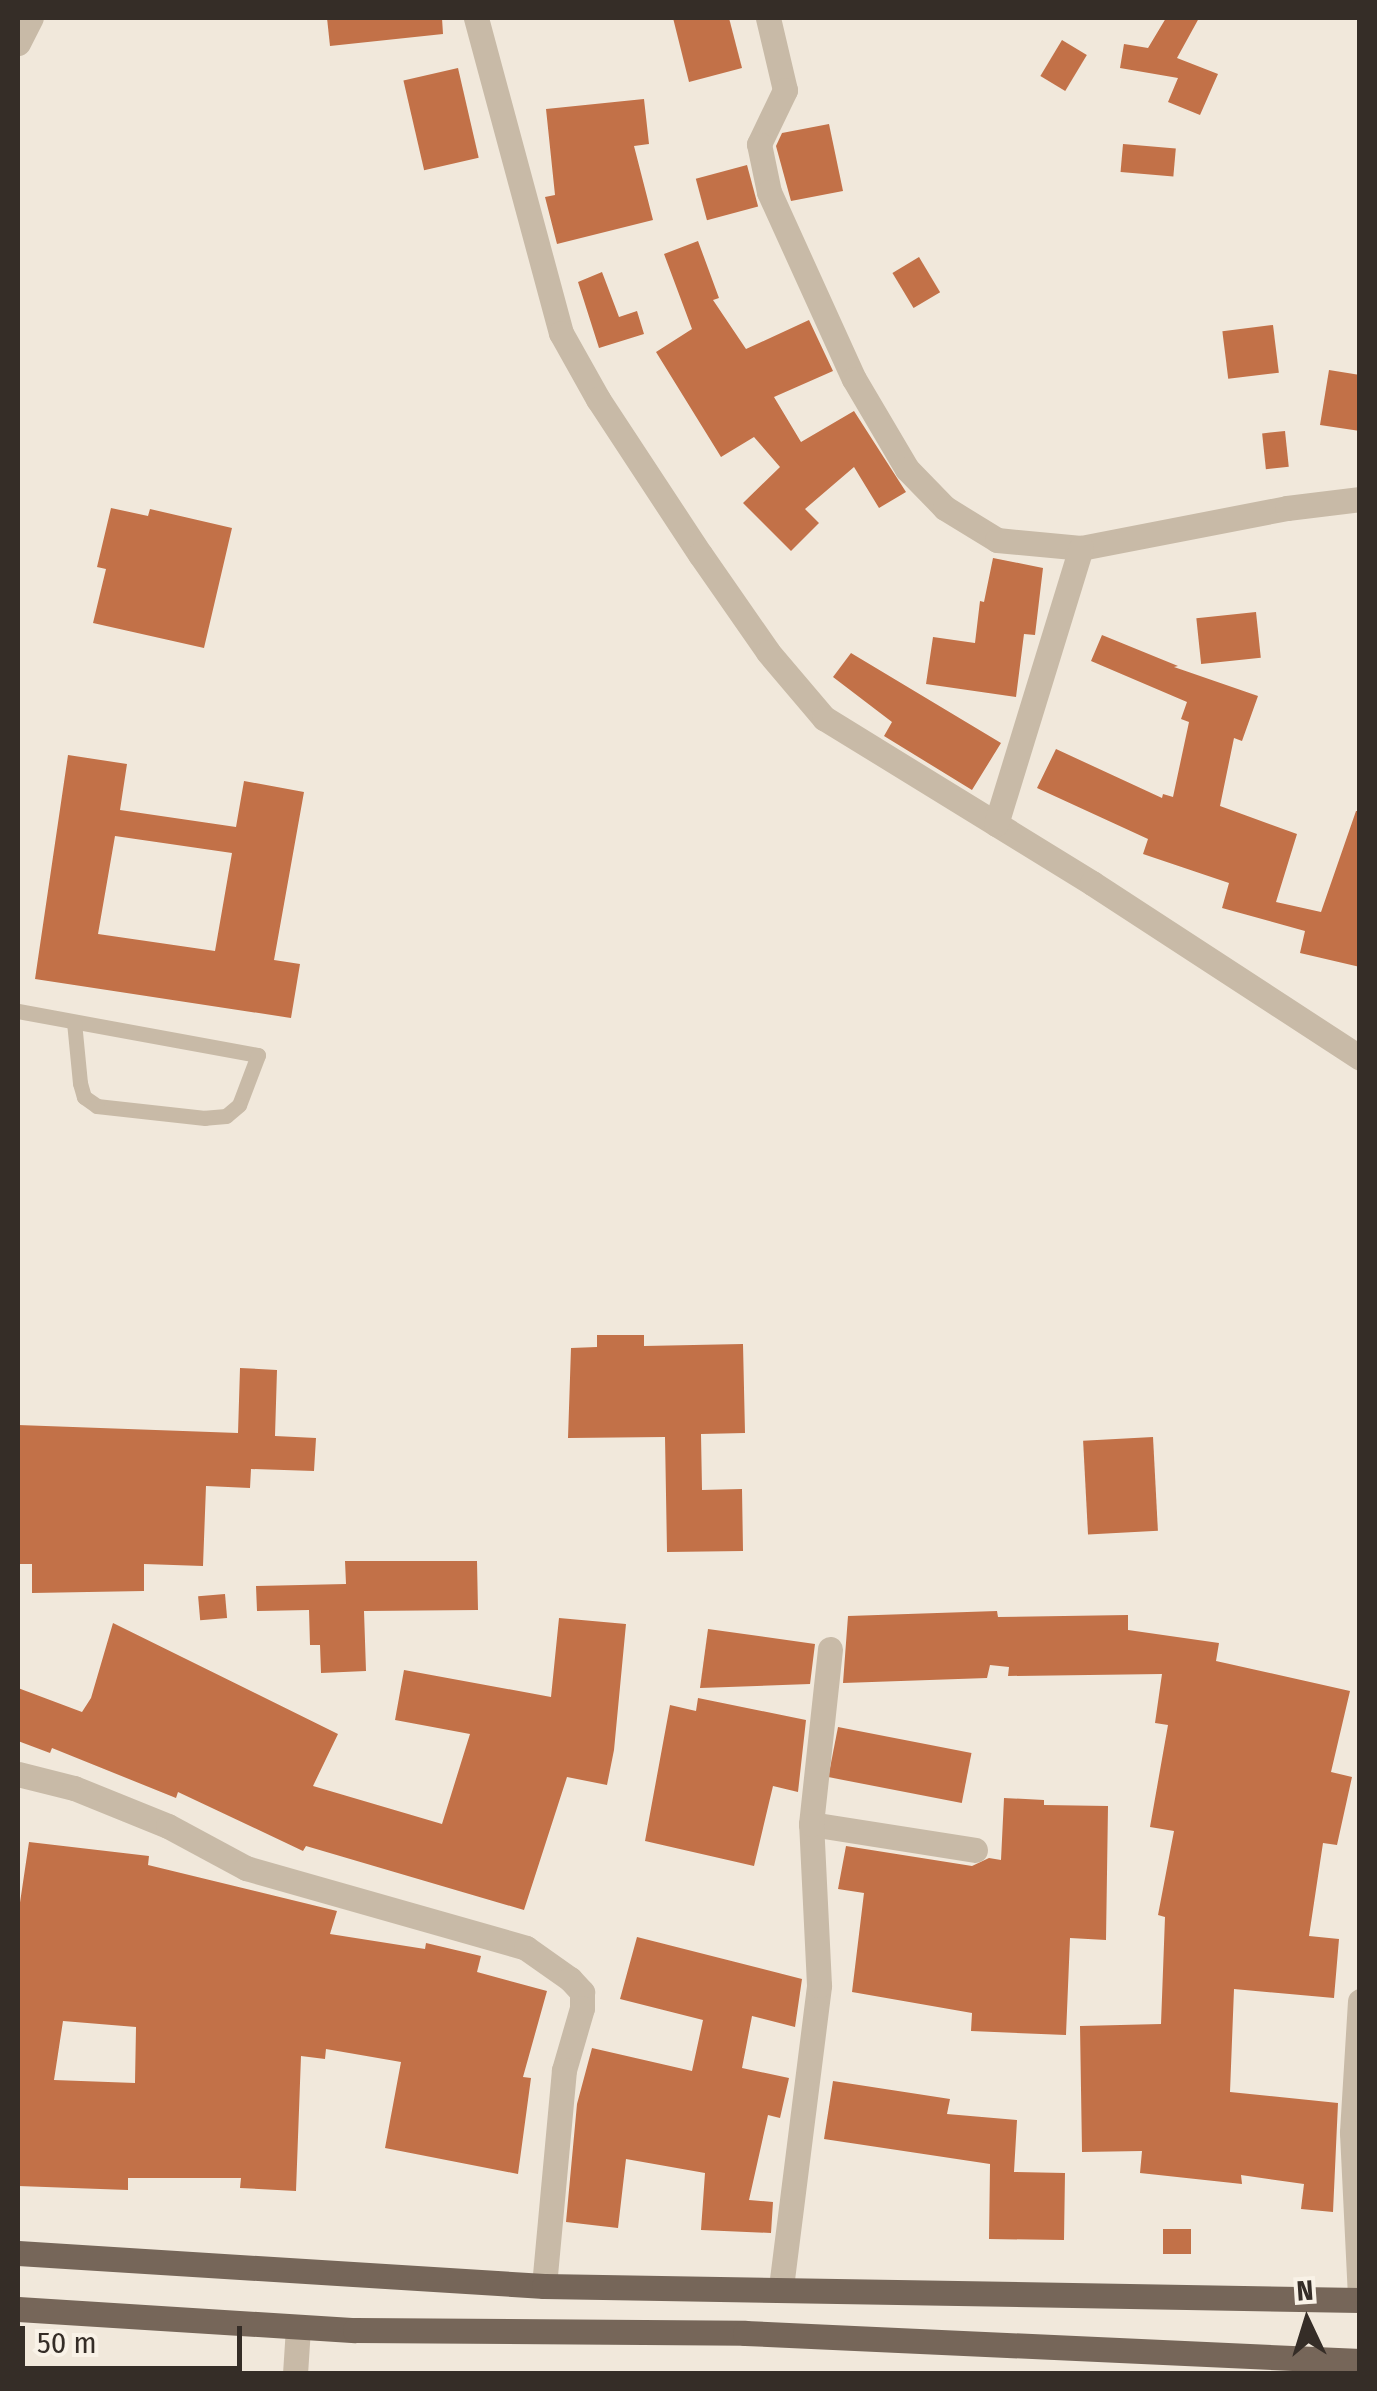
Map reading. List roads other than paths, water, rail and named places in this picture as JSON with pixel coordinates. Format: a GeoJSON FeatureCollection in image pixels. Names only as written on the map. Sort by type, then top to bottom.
{"type":"FeatureCollection","features":[{"type":"Feature","properties":{"kind":"main road"},"geometry":{"type":"LineString","coordinates":[[18,2254],[544,2286],[1360,2299]]}},
{"type":"Feature","properties":{"kind":"main road"},"geometry":{"type":"LineString","coordinates":[[18,2309],[298,2327],[745,2333],[1360,2360]]}},
{"type":"Feature","properties":{"kind":"street"},"geometry":{"type":"LineString","coordinates":[[18,44],[31,18]]}},
{"type":"Feature","properties":{"kind":"street"},"geometry":{"type":"LineString","coordinates":[[476,18],[542,273],[562,332],[598,399],[757,636],[824,718],[1360,1058]]}},
{"type":"Feature","properties":{"kind":"street"},"geometry":{"type":"LineString","coordinates":[[768,18],[785,90],[760,144],[769,192],[829,329],[882,429],[907,469],[945,508],[997,540],[1081,548],[1287,508],[1360,498]]}},
{"type":"Feature","properties":{"kind":"street"},"geometry":{"type":"LineString","coordinates":[[996,824],[1081,548]]}},
{"type":"Feature","properties":{"kind":"street"},"geometry":{"type":"LineString","coordinates":[[781,2287],[819,1984],[811,1824],[830,1649]]}},
{"type":"Feature","properties":{"kind":"street"},"geometry":{"type":"LineString","coordinates":[[18,1774],[74,1788],[168,1826],[246,1868],[526,1948],[570,1979],[582,1992],[582,2008],[564,2070],[544,2286]]}},
{"type":"Feature","properties":{"kind":"street"},"geometry":{"type":"LineString","coordinates":[[811,1824],[974,1850]]}},
{"type":"Feature","properties":{"kind":"street"},"geometry":{"type":"LineString","coordinates":[[1360,2001],[1352,2133],[1360,2299]]}},
{"type":"Feature","properties":{"kind":"street"},"geometry":{"type":"LineString","coordinates":[[294,2374],[298,2327]]}},
{"type":"Feature","properties":{"kind":"lane"},"geometry":{"type":"LineString","coordinates":[[18,1012],[74,1022],[258,1055],[239,1106],[226,1116],[204,1118],[97,1106],[84,1096],[80,1083],[74,1022]]}}]}
